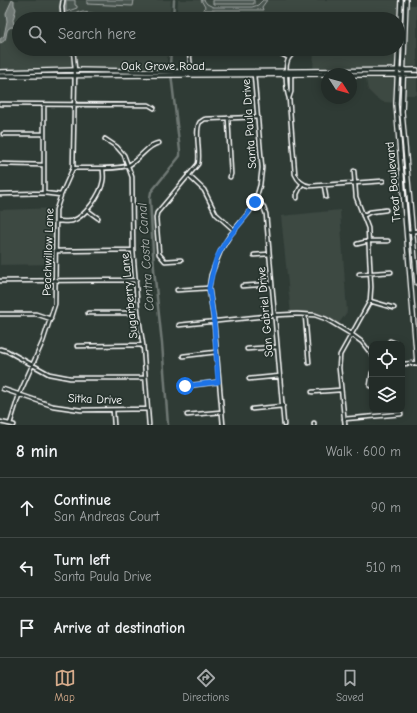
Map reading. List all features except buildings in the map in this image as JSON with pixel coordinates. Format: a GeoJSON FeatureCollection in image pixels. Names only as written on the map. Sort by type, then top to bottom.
{"type":"FeatureCollection","features":[{"type":"Feature","properties":{"kind":"main road","name":"Treat Boulevard"},"geometry":{"type":"LineString","coordinates":[[400,12],[401,0]]}},
{"type":"Feature","properties":{"kind":"main road","name":"Treat Boulevard"},"geometry":{"type":"LineString","coordinates":[[405,18],[406,0]]}},
{"type":"Feature","properties":{"kind":"main road","name":"Treat Boulevard"},"geometry":{"type":"LineString","coordinates":[[398,56],[396,104],[417,363]]}},
{"type":"Feature","properties":{"kind":"main road","name":"Treat Boulevard"},"geometry":{"type":"LineString","coordinates":[[403,56],[402,112],[415,231],[417,283]]}},
{"type":"Feature","properties":{"kind":"main road","name":"Oak Grove Road"},"geometry":{"type":"LineString","coordinates":[[0,72],[75,70],[174,71],[191,74]]}},
{"type":"Feature","properties":{"kind":"main road","name":"Oak Grove Road"},"geometry":{"type":"LineString","coordinates":[[0,76],[174,76],[191,74],[417,70]]}},
{"type":"Feature","properties":{"kind":"main road"},"geometry":{"type":"LineString","coordinates":[[150,76],[153,73],[163,73],[164,71]]}},
{"type":"Feature","properties":{"kind":"main road","name":"Oak Grove Road"},"geometry":{"type":"LineString","coordinates":[[286,73],[291,75],[321,74]]}},
{"type":"Feature","properties":{"kind":"main road"},"geometry":{"type":"LineString","coordinates":[[357,75],[417,75]]}},
{"type":"Feature","properties":{"kind":"street"},"geometry":{"type":"LineString","coordinates":[[62,12],[63,0]]}},
{"type":"Feature","properties":{"kind":"street","name":"Peachwillow Lane"},"geometry":{"type":"LineString","coordinates":[[10,424],[19,395],[43,341],[55,304],[56,210],[73,168],[75,76],[74,56]]}},
{"type":"Feature","properties":{"kind":"street"},"geometry":{"type":"LineString","coordinates":[[190,56],[191,74]]}},
{"type":"Feature","properties":{"kind":"street"},"geometry":{"type":"LineString","coordinates":[[285,56],[289,58],[286,73],[287,92],[289,98],[295,174],[298,179],[302,184],[310,186],[383,182]]}},
{"type":"Feature","properties":{"kind":"street","name":"Santa Paula Drive"},"geometry":{"type":"LineString","coordinates":[[222,425],[214,322],[209,288],[216,259],[225,242],[247,215],[255,202],[260,184],[262,168],[254,73]]}},
{"type":"Feature","properties":{"kind":"street"},"geometry":{"type":"LineString","coordinates":[[289,98],[291,92],[291,75]]}},
{"type":"Feature","properties":{"kind":"street"},"geometry":{"type":"LineString","coordinates":[[0,104],[149,105],[154,108]]}},
{"type":"Feature","properties":{"kind":"street"},"geometry":{"type":"LineString","coordinates":[[44,105],[44,193]]}},
{"type":"Feature","properties":{"kind":"street"},"geometry":{"type":"LineString","coordinates":[[181,260],[165,261],[161,258],[159,254],[156,218],[157,213],[198,164],[200,157],[198,128],[200,122],[205,119],[258,117]]}},
{"type":"Feature","properties":{"kind":"street"},"geometry":{"type":"LineString","coordinates":[[228,118],[230,176]]}},
{"type":"Feature","properties":{"kind":"street"},"geometry":{"type":"LineString","coordinates":[[3,134],[44,134]]}},
{"type":"Feature","properties":{"kind":"street","name":"Sugarberry Lane"},"geometry":{"type":"LineString","coordinates":[[105,139],[117,147],[124,155],[132,177],[133,250],[138,313],[143,344],[148,425]]}},
{"type":"Feature","properties":{"kind":"street"},"geometry":{"type":"LineString","coordinates":[[73,168],[128,166],[154,144],[159,144]]}},
{"type":"Feature","properties":{"kind":"street"},"geometry":{"type":"LineString","coordinates":[[0,164],[44,165]]}},
{"type":"Feature","properties":{"kind":"street"},"geometry":{"type":"LineString","coordinates":[[56,221],[73,221],[87,210],[101,188],[103,181],[103,168]]}},
{"type":"Feature","properties":{"kind":"street"},"geometry":{"type":"LineString","coordinates":[[345,425],[340,390],[340,355],[370,301],[371,287],[368,228],[356,197],[354,171]]}},
{"type":"Feature","properties":{"kind":"street"},"geometry":{"type":"LineString","coordinates":[[188,175],[204,190],[216,214],[234,230]]}},
{"type":"Feature","properties":{"kind":"street"},"geometry":{"type":"LineString","coordinates":[[297,198],[297,194],[302,184]]}},
{"type":"Feature","properties":{"kind":"street"},"geometry":{"type":"LineString","coordinates":[[324,185],[326,197]]}},
{"type":"Feature","properties":{"kind":"street"},"geometry":{"type":"LineString","coordinates":[[0,194],[44,193],[61,195]]}},
{"type":"Feature","properties":{"kind":"street","name":"San Gabriel Drive"},"geometry":{"type":"LineString","coordinates":[[255,202],[263,206],[266,214],[276,315],[277,347],[284,425]]}},
{"type":"Feature","properties":{"kind":"street"},"geometry":{"type":"LineString","coordinates":[[87,210],[98,218]]}},
{"type":"Feature","properties":{"kind":"street"},"geometry":{"type":"LineString","coordinates":[[363,216],[370,212],[386,210]]}},
{"type":"Feature","properties":{"kind":"street"},"geometry":{"type":"LineString","coordinates":[[407,232],[415,231]]}},
{"type":"Feature","properties":{"kind":"street"},"geometry":{"type":"LineString","coordinates":[[357,244],[369,241],[388,241]]}},
{"type":"Feature","properties":{"kind":"street"},"geometry":{"type":"LineString","coordinates":[[56,251],[133,250]]}},
{"type":"Feature","properties":{"kind":"street"},"geometry":{"type":"LineString","coordinates":[[254,255],[269,254]]}},
{"type":"Feature","properties":{"kind":"street"},"geometry":{"type":"LineString","coordinates":[[359,274],[391,272]]}},
{"type":"Feature","properties":{"kind":"street"},"geometry":{"type":"LineString","coordinates":[[0,281],[136,280]]}},
{"type":"Feature","properties":{"kind":"street"},"geometry":{"type":"LineString","coordinates":[[242,286],[272,284]]}},
{"type":"Feature","properties":{"kind":"street"},"geometry":{"type":"LineString","coordinates":[[177,290],[209,288]]}},
{"type":"Feature","properties":{"kind":"street"},"geometry":{"type":"LineString","coordinates":[[370,301],[394,308]]}},
{"type":"Feature","properties":{"kind":"street"},"geometry":{"type":"LineString","coordinates":[[88,313],[138,313]]}},
{"type":"Feature","properties":{"kind":"street"},"geometry":{"type":"LineString","coordinates":[[0,314],[36,314],[51,319]]}},
{"type":"Feature","properties":{"kind":"street"},"geometry":{"type":"LineString","coordinates":[[179,325],[276,315],[315,315],[326,319],[351,334],[362,342],[369,351]]}},
{"type":"Feature","properties":{"kind":"street"},"geometry":{"type":"LineString","coordinates":[[305,315],[309,363]]}},
{"type":"Feature","properties":{"kind":"street"},"geometry":{"type":"LineString","coordinates":[[77,346],[143,344]]}},
{"type":"Feature","properties":{"kind":"street"},"geometry":{"type":"LineString","coordinates":[[247,349],[277,347]]}},
{"type":"Feature","properties":{"kind":"street"},"geometry":{"type":"LineString","coordinates":[[0,349],[7,351],[48,374],[70,378],[145,378]]}},
{"type":"Feature","properties":{"kind":"street"},"geometry":{"type":"LineString","coordinates":[[183,356],[216,352]]}},
{"type":"Feature","properties":{"kind":"street"},"geometry":{"type":"LineString","coordinates":[[405,364],[417,363]]}},
{"type":"Feature","properties":{"kind":"street"},"geometry":{"type":"LineString","coordinates":[[249,379],[280,376]]}},
{"type":"Feature","properties":{"kind":"street"},"geometry":{"type":"LineString","coordinates":[[185,386],[218,382]]}},
{"type":"Feature","properties":{"kind":"street","name":"Sitka Drive"},"geometry":{"type":"LineString","coordinates":[[3,388],[53,406],[81,410],[147,409]]}},
{"type":"Feature","properties":{"kind":"street"},"geometry":{"type":"LineString","coordinates":[[312,392],[340,390]]}},
{"type":"Feature","properties":{"kind":"street"},"geometry":{"type":"LineString","coordinates":[[252,408],[283,406]]}},
{"type":"Feature","properties":{"kind":"street"},"geometry":{"type":"LineString","coordinates":[[113,410],[114,425]]}},
{"type":"Feature","properties":{"kind":"street"},"geometry":{"type":"LineString","coordinates":[[187,415],[221,412]]}},
{"type":"Feature","properties":{"kind":"street"},"geometry":{"type":"LineString","coordinates":[[344,419],[401,414]]}},
{"type":"Feature","properties":{"kind":"street"},"geometry":{"type":"LineString","coordinates":[[0,422],[14,425]]}},
{"type":"Feature","properties":{"kind":"shaded area"},"geometry":{"type":"Polygon","coordinates":[[[0,0],[171,0],[170,12],[12,12],[12,56],[167,56],[166,71],[0,72],[0,0]]]}},
{"type":"Feature","properties":{"kind":"shaded area"},"geometry":{"type":"Polygon","coordinates":[[[12,0],[14,0],[16,9],[15,12],[12,12],[12,27],[8,29],[4,41],[0,43],[0,39],[4,36],[7,21],[6,13],[12,0]]]}},
{"type":"Feature","properties":{"kind":"shaded area"},"geometry":{"type":"Polygon","coordinates":[[[66,0],[75,0],[75,5],[77,8],[66,12],[66,0]]]}},
{"type":"Feature","properties":{"kind":"shaded area"},"geometry":{"type":"Polygon","coordinates":[[[87,0],[134,0],[133,6],[87,4],[87,0]]]}},
{"type":"Feature","properties":{"kind":"shaded area"},"geometry":{"type":"Polygon","coordinates":[[[178,0],[401,0],[400,12],[177,12],[178,0]]]}},
{"type":"Feature","properties":{"kind":"shaded area"},"geometry":{"type":"Polygon","coordinates":[[[201,0],[204,0],[207,4],[213,7],[252,7],[258,5],[263,0],[267,0],[262,7],[263,10],[204,10],[205,7],[201,0]]]}},
{"type":"Feature","properties":{"kind":"shaded area"},"geometry":{"type":"Polygon","coordinates":[[[213,0],[254,0],[254,4],[213,4],[213,0]]]}},
{"type":"Feature","properties":{"kind":"shaded area"},"geometry":{"type":"Polygon","coordinates":[[[409,5],[417,5],[417,67],[406,66],[409,5]]]}},
{"type":"Feature","properties":{"kind":"shaded area"},"geometry":{"type":"Polygon","coordinates":[[[314,56],[398,56],[397,71],[357,71],[357,68],[321,68],[321,70],[313,70],[314,56]]]}},
{"type":"Feature","properties":{"kind":"shaded area"},"geometry":{"type":"Polygon","coordinates":[[[365,76],[397,76],[397,103],[383,102],[376,98],[368,90],[365,76]]]}},
{"type":"Feature","properties":{"kind":"shaded area"},"geometry":{"type":"Polygon","coordinates":[[[417,78],[417,95],[402,95],[405,79],[417,78]]]}},
{"type":"Feature","properties":{"kind":"shaded area"},"geometry":{"type":"Polygon","coordinates":[[[57,208],[55,264],[0,265],[0,210],[57,208]]]}},
{"type":"Feature","properties":{"kind":"shaded area"},"geometry":{"type":"Polygon","coordinates":[[[340,210],[347,312],[337,326],[326,319],[315,315],[291,315],[281,216],[340,210]]]}},
{"type":"Feature","properties":{"kind":"waterway","name":"Contra Costa Canal"},"geometry":{"type":"LineString","coordinates":[[173,12],[174,0]]}},
{"type":"Feature","properties":{"kind":"waterway","name":"Contra Costa Canal"},"geometry":{"type":"LineString","coordinates":[[168,425],[162,343],[154,269],[150,198],[151,192],[180,156],[170,65],[171,56]]}},
{"type":"Feature","properties":{"kind":"route"},"geometry":{"type":"LineString","coordinates":[[185,386],[218,382],[214,322],[209,288],[216,259],[225,242],[241,223],[255,202]]}}]}
